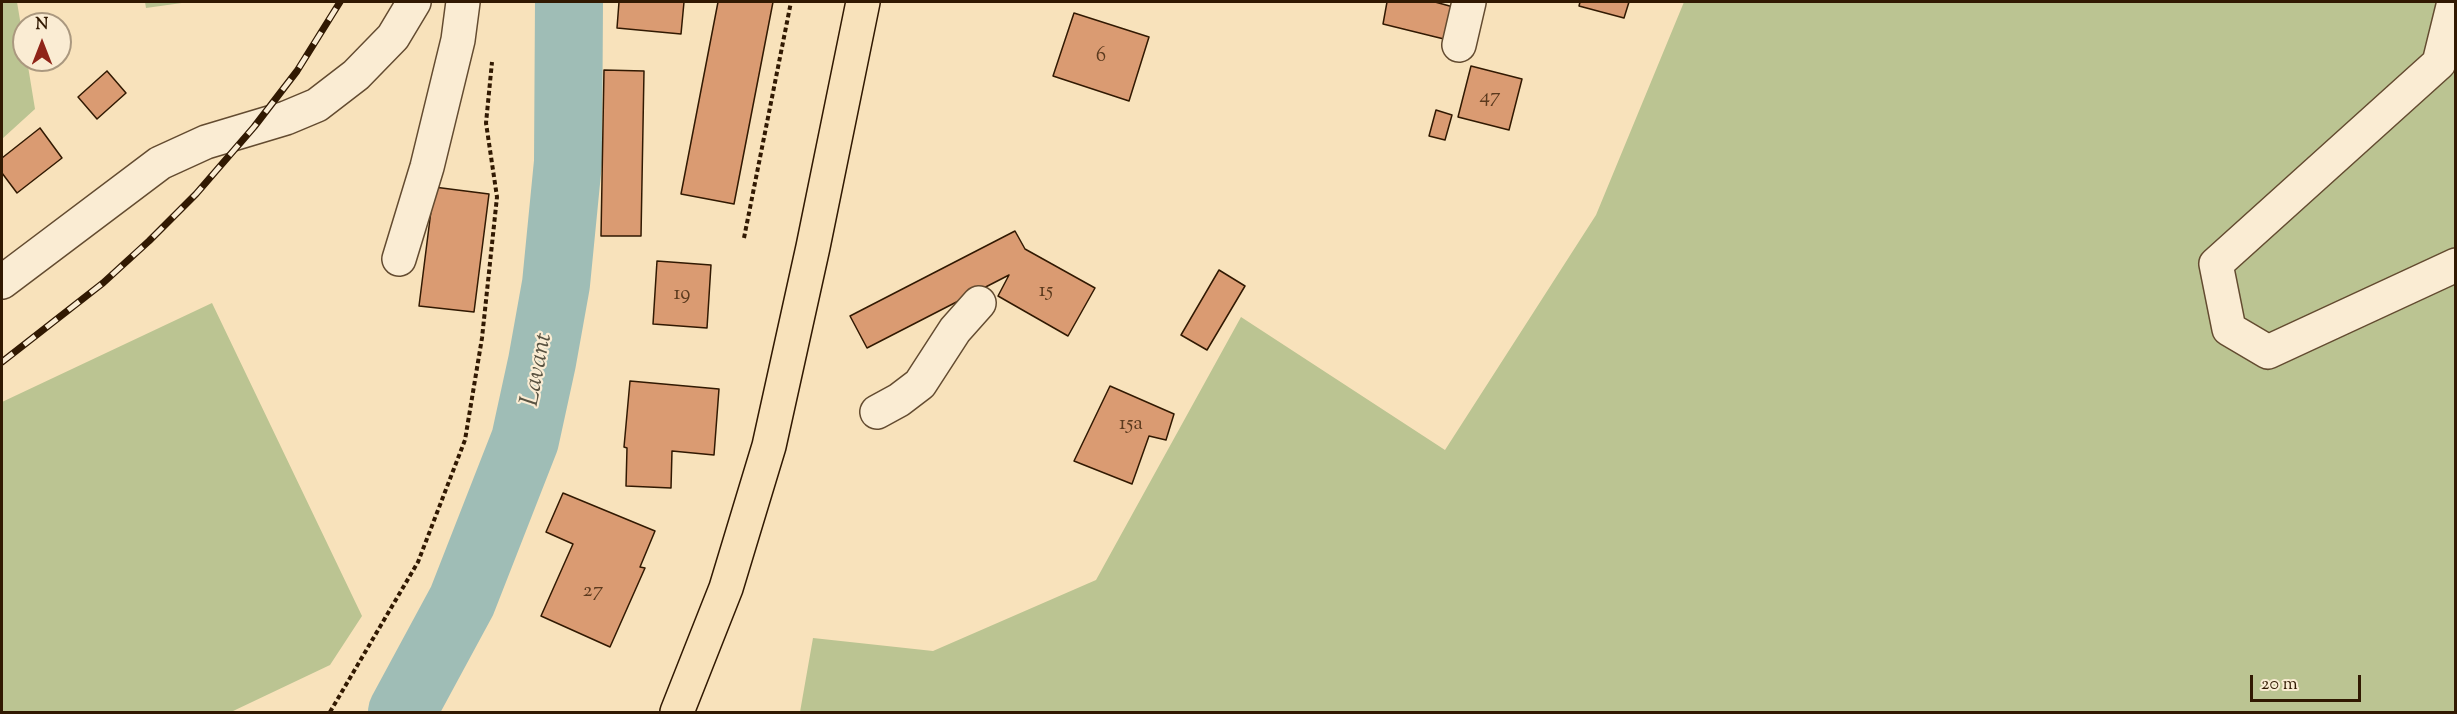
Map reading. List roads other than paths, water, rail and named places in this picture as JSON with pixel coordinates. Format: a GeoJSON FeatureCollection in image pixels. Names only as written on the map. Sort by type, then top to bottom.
{"type":"FeatureCollection","features":[{"type":"Feature","properties":{"kind":"main road"},"geometry":{"type":"LineString","coordinates":[[677,712],[726,588],[769,446],[813,247],[863,2]]}},
{"type":"Feature","properties":{"kind":"street"},"geometry":{"type":"LineString","coordinates":[[2,282],[160,163],[206,142],[286,118],[317,105],[356,75],[393,37],[414,2]]}},
{"type":"Feature","properties":{"kind":"street"},"geometry":{"type":"LineString","coordinates":[[399,259],[427,167],[458,40],[463,2]]}},
{"type":"Feature","properties":{"kind":"street"},"geometry":{"type":"LineString","coordinates":[[1459,45],[1469,2]]}},
{"type":"Feature","properties":{"kind":"street"},"geometry":{"type":"LineString","coordinates":[[2454,2],[2439,63],[2216,264],[2229,329],[2268,352],[2456,265]]}},
{"type":"Feature","properties":{"kind":"street"},"geometry":{"type":"LineString","coordinates":[[877,412],[899,400],[920,384],[955,330],[979,303]]}},
{"type":"Feature","properties":{"kind":"waterway","name":"Lavant"},"geometry":{"type":"LineString","coordinates":[[402,712],[462,601],[525,440],[556,284],[568,162],[569,2]]}},
{"type":"Feature","properties":{"kind":"railway"},"geometry":{"type":"LineString","coordinates":[[2,362],[103,283],[196,194],[254,127],[297,71],[340,2]]}}]}
